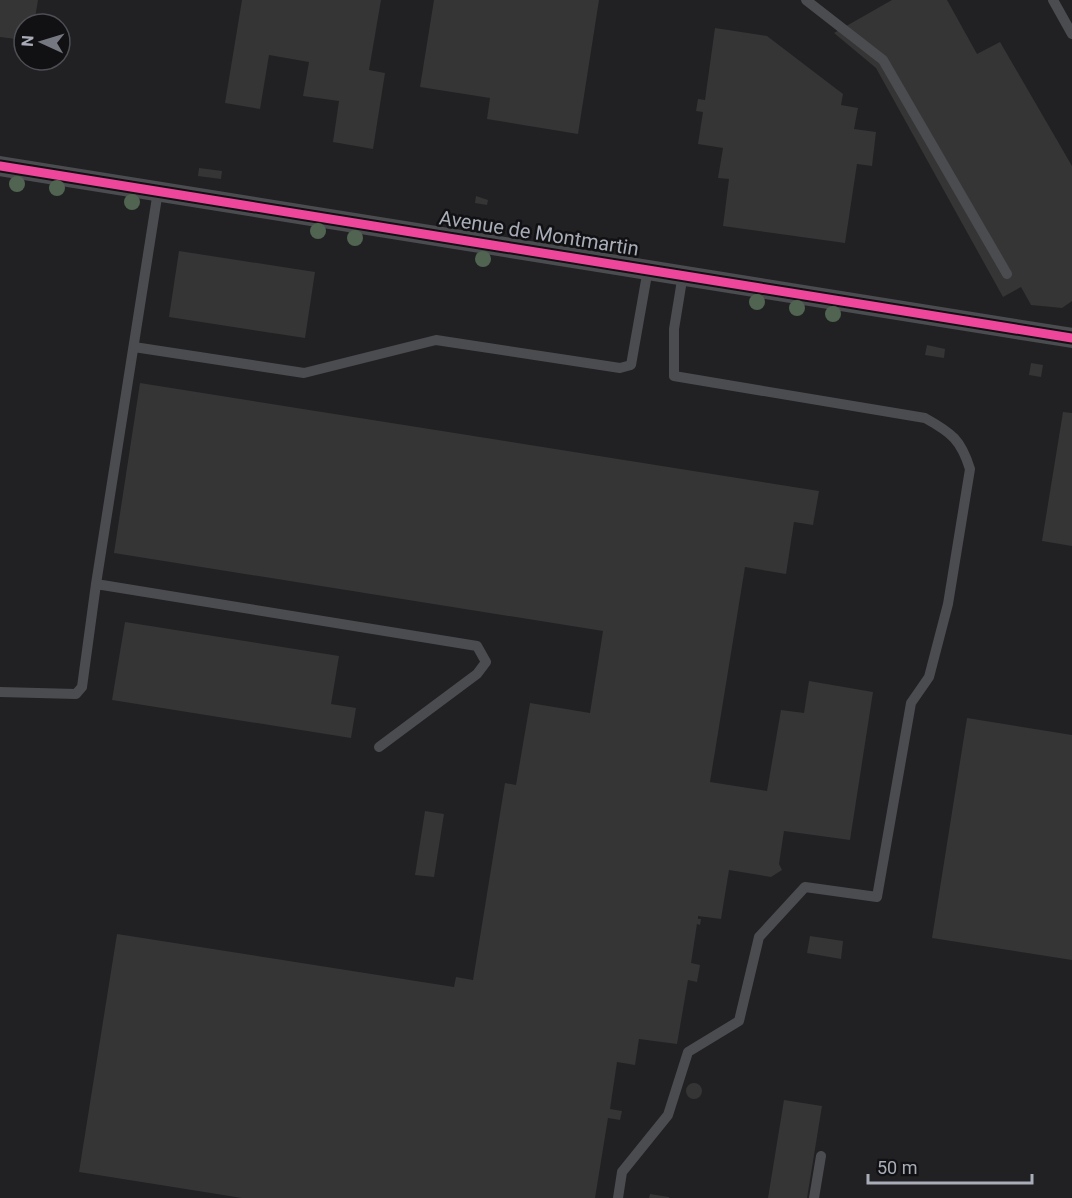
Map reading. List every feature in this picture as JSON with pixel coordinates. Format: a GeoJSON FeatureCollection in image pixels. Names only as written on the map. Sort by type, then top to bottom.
{"type":"FeatureCollection","features":[{"type":"Feature","properties":{"kind":"street","name":"Avenue de Montmartin"},"geometry":{"type":"LineString","coordinates":[[0,166],[1072,338]]}},
{"type":"Feature","properties":{"kind":"lane"},"geometry":{"type":"LineString","coordinates":[[806,0],[883,60],[1007,274]]}},
{"type":"Feature","properties":{"kind":"lane"},"geometry":{"type":"LineString","coordinates":[[1053,0],[1072,34]]}},
{"type":"Feature","properties":{"kind":"lane"},"geometry":{"type":"LineString","coordinates":[[0,692],[76,694],[82,687],[158,191]]}},
{"type":"Feature","properties":{"kind":"lane"},"geometry":{"type":"LineString","coordinates":[[134,347],[304,373],[436,340],[620,368],[631,364],[648,269]]}},
{"type":"Feature","properties":{"kind":"lane"},"geometry":{"type":"LineString","coordinates":[[618,1198],[622,1172],[668,1115],[688,1052],[739,1021],[759,937],[805,887],[877,897],[911,703],[929,677],[948,604],[970,469],[963,448],[949,431],[926,418],[674,376],[674,329],[683,274]]}},
{"type":"Feature","properties":{"kind":"lane"},"geometry":{"type":"LineString","coordinates":[[96,584],[477,646],[486,662],[477,674],[379,747]]}},
{"type":"Feature","properties":{"kind":"lane"},"geometry":{"type":"LineString","coordinates":[[814,1198],[821,1156]]}},
{"type":"Feature","properties":{"kind":"shaded area"},"geometry":{"type":"Polygon","coordinates":[[[0,0],[1072,0],[1072,1198],[0,1198],[0,0]]]}},
{"type":"Feature","properties":{"kind":"building"},"geometry":{"type":"Polygon","coordinates":[[[0,0],[38,0],[36,12],[12,12],[12,38],[0,37],[0,0]]]}},
{"type":"Feature","properties":{"kind":"building"},"geometry":{"type":"Polygon","coordinates":[[[242,0],[381,0],[369,70],[385,73],[373,149],[333,142],[339,101],[303,96],[309,62],[269,55],[260,109],[225,103],[242,0]]]}},
{"type":"Feature","properties":{"kind":"building"},"geometry":{"type":"Polygon","coordinates":[[[434,0],[599,0],[578,134],[487,119],[490,98],[420,87],[434,0]]]}},
{"type":"Feature","properties":{"kind":"building"},"geometry":{"type":"Polygon","coordinates":[[[892,0],[947,0],[977,54],[1000,42],[1072,166],[1072,301],[1062,308],[1031,305],[1021,287],[1003,297],[876,68],[834,33],[892,0]]]}},
{"type":"Feature","properties":{"kind":"building"},"geometry":{"type":"Polygon","coordinates":[[[715,28],[767,36],[843,94],[841,105],[858,108],[854,129],[876,132],[872,166],[857,164],[845,243],[723,226],[729,179],[718,178],[723,148],[698,144],[703,112],[696,111],[698,99],[705,100],[715,28]]]}},
{"type":"Feature","properties":{"kind":"building"},"geometry":{"type":"Polygon","coordinates":[[[199,168],[222,171],[221,179],[198,176],[199,168]]]}},
{"type":"Feature","properties":{"kind":"building"},"geometry":{"type":"Polygon","coordinates":[[[476,196],[488,200],[487,205],[475,203],[476,196]]]}},
{"type":"Feature","properties":{"kind":"building"},"geometry":{"type":"Polygon","coordinates":[[[179,251],[315,272],[305,338],[169,317],[179,251]]]}},
{"type":"Feature","properties":{"kind":"building"},"geometry":{"type":"Polygon","coordinates":[[[927,345],[945,349],[944,358],[925,355],[927,345]]]}},
{"type":"Feature","properties":{"kind":"building"},"geometry":{"type":"Polygon","coordinates":[[[1031,363],[1043,365],[1041,377],[1029,375],[1031,363]]]}},
{"type":"Feature","properties":{"kind":"building"},"geometry":{"type":"Polygon","coordinates":[[[140,383],[819,491],[813,525],[794,522],[786,574],[745,567],[710,782],[767,791],[781,710],[804,713],[809,681],[873,692],[850,840],[784,831],[779,864],[782,870],[771,877],[729,870],[721,919],[698,916],[698,919],[701,919],[700,925],[697,924],[691,963],[700,965],[697,982],[688,980],[677,1044],[639,1039],[635,1065],[617,1062],[610,1109],[622,1111],[620,1120],[608,1118],[595,1198],[242,1198],[79,1172],[117,934],[454,987],[456,977],[473,980],[505,783],[516,785],[530,703],[590,713],[603,631],[114,553],[140,383]]]}},
{"type":"Feature","properties":{"kind":"building"},"geometry":{"type":"Polygon","coordinates":[[[1063,412],[1072,413],[1072,546],[1042,541],[1063,412]]]}},
{"type":"Feature","properties":{"kind":"building"},"geometry":{"type":"Polygon","coordinates":[[[125,622],[339,656],[331,704],[356,708],[351,738],[112,700],[125,622]]]}},
{"type":"Feature","properties":{"kind":"building"},"geometry":{"type":"Polygon","coordinates":[[[967,718],[1072,735],[1072,960],[932,938],[967,718]]]}},
{"type":"Feature","properties":{"kind":"building"},"geometry":{"type":"Polygon","coordinates":[[[425,811],[444,814],[434,877],[415,875],[425,811]]]}},
{"type":"Feature","properties":{"kind":"building"},"geometry":{"type":"Polygon","coordinates":[[[810,936],[843,941],[841,959],[807,953],[810,936]]]}},
{"type":"Feature","properties":{"kind":"building"},"geometry":{"type":"Polygon","coordinates":[[[694,1083],[700,1085],[702,1091],[700,1097],[694,1099],[688,1097],[686,1091],[688,1085],[694,1083]]]}},
{"type":"Feature","properties":{"kind":"building"},"geometry":{"type":"Polygon","coordinates":[[[784,1100],[822,1106],[807,1198],[768,1198],[784,1100]]]}},
{"type":"Feature","properties":{"kind":"building"},"geometry":{"type":"Polygon","coordinates":[[[650,1194],[669,1197],[669,1198],[649,1198],[650,1194]]]}},
{"type":"Feature","properties":{"kind":"cycle path"},"geometry":{"type":"LineString","coordinates":[[0,166],[1072,338]]}}]}
